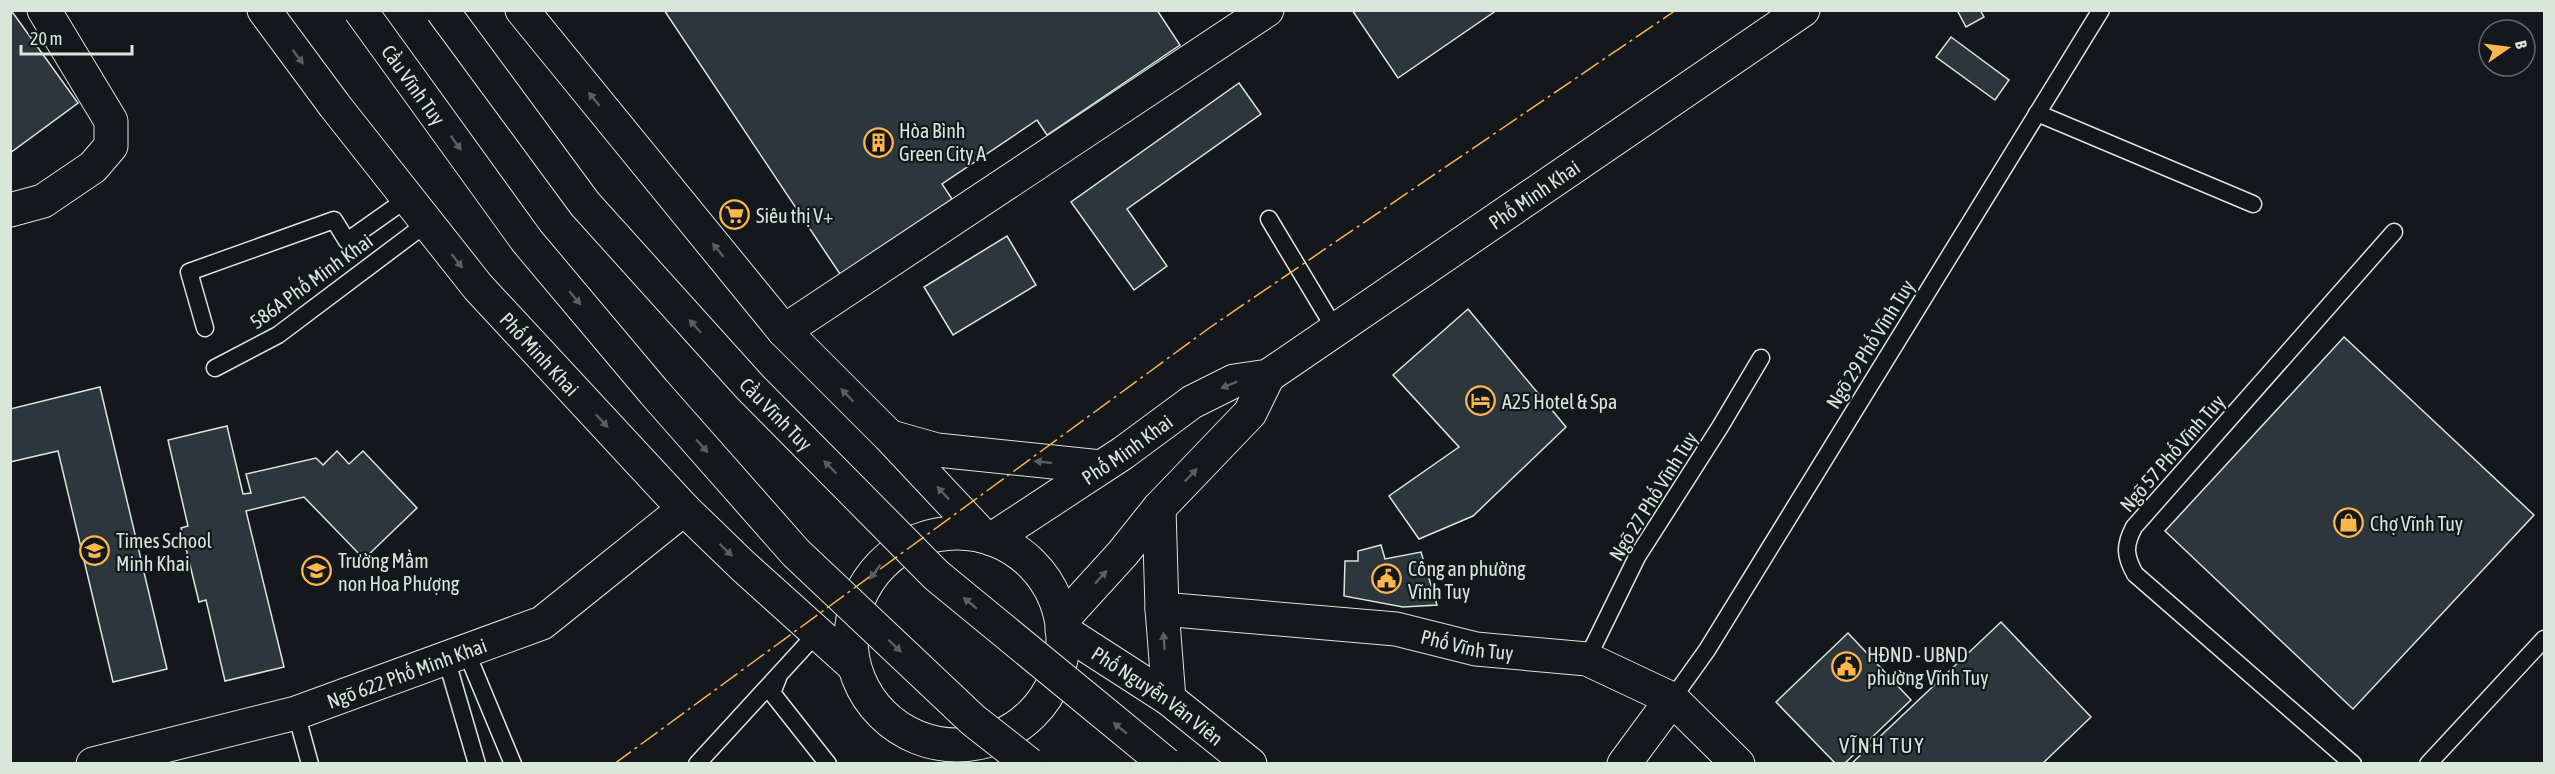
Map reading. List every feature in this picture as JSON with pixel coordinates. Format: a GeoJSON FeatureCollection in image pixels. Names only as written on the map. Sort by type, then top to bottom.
{"type":"FeatureCollection","features":[{"type":"Feature","properties":{"kind":"main road"},"geometry":{"type":"LineString","coordinates":[[10,210],[43,201],[93,167],[111,146],[111,121],[44,10]]}},
{"type":"Feature","properties":{"kind":"main road","name":"Phố Minh Khai"},"geometry":{"type":"LineString","coordinates":[[264,10],[478,287],[684,509],[853,666]]}},
{"type":"Feature","properties":{"kind":"main road","name":"Cầu Vĩnh Tuy"},"geometry":{"type":"LineString","coordinates":[[360,10],[527,241],[654,392],[796,553],[973,720],[1029,764]]}},
{"type":"Feature","properties":{"kind":"main road","name":"Cầu Vĩnh Tuy"},"geometry":{"type":"LineString","coordinates":[[442,10],[585,204],[750,387],[936,575],[1166,764]]}},
{"type":"Feature","properties":{"kind":"main road"},"geometry":{"type":"LineString","coordinates":[[522,10],[784,331],[987,537]]}},
{"type":"Feature","properties":{"kind":"main road"},"geometry":{"type":"LineString","coordinates":[[784,331],[1261,12]]}},
{"type":"Feature","properties":{"kind":"main road","name":"Phố Minh Khai"},"geometry":{"type":"LineString","coordinates":[[1062,625],[1159,508],[1250,413],[1269,376],[1335,328],[1808,12]]}},
{"type":"Feature","properties":{"kind":"main road","name":"Phố Minh Khai"},"geometry":{"type":"LineString","coordinates":[[987,537],[1101,467],[1192,402],[1234,381],[1269,376]]}},
{"type":"Feature","properties":{"kind":"main road"},"geometry":{"type":"LineString","coordinates":[[889,436],[937,450],[1101,467]]}},
{"type":"Feature","properties":{"kind":"main road"},"geometry":{"type":"LineString","coordinates":[[1159,508],[1161,609],[1169,699]]}},
{"type":"Feature","properties":{"kind":"main road","name":"Ngõ 622 Phố Minh Khai"},"geometry":{"type":"LineString","coordinates":[[93,764],[296,713],[542,623],[684,509]]}},
{"type":"Feature","properties":{"kind":"main road"},"geometry":{"type":"LineString","coordinates":[[966,532],[999,540],[1028,559],[1049,585],[1062,625],[1062,657],[1050,691],[1027,720],[1005,738],[951,754],[891,724],[867,697],[853,666],[850,632],[858,598],[876,569],[901,547],[933,534],[966,532]]}},
{"type":"Feature","properties":{"kind":"main road","name":"Phố Vĩnh Tuy"},"geometry":{"type":"LineString","coordinates":[[1161,609],[1396,629],[1476,649],[1587,659],[1672,699],[1738,764]]}},
{"type":"Feature","properties":{"kind":"main road","name":"Phố Nguyễn Văn Viên"},"geometry":{"type":"LineString","coordinates":[[1062,625],[1169,699],[1250,764]]}},
{"type":"Feature","properties":{"kind":"main road"},"geometry":{"type":"LineString","coordinates":[[1624,764],[1672,699]]}},
{"type":"Feature","properties":{"kind":"lane","name":"Ngõ 29 Phố Vĩnh Tuy"},"geometry":{"type":"LineString","coordinates":[[1672,699],[1707,650],[2101,10]]}},
{"type":"Feature","properties":{"kind":"lane"},"geometry":{"type":"LineString","coordinates":[[2037,113],[2253,204]]}},
{"type":"Feature","properties":{"kind":"lane"},"geometry":{"type":"LineString","coordinates":[[205,328],[189,272],[334,220],[347,242],[417,210]]}},
{"type":"Feature","properties":{"kind":"lane","name":"586A Phố Minh Khai"},"geometry":{"type":"LineString","coordinates":[[215,368],[278,335],[417,210]]}},
{"type":"Feature","properties":{"kind":"lane"},"geometry":{"type":"LineString","coordinates":[[1269,219],[1335,328]]}},
{"type":"Feature","properties":{"kind":"lane","name":"Ngõ 57 Phố Vĩnh Tuy"},"geometry":{"type":"LineString","coordinates":[[2353,764],[2135,574],[2126,558],[2126,543],[2134,527],[2394,232]]}},
{"type":"Feature","properties":{"kind":"lane","name":"Ngõ 27 Phố Vĩnh Tuy"},"geometry":{"type":"LineString","coordinates":[[1587,659],[1638,557],[1761,358]]}},
{"type":"Feature","properties":{"kind":"lane"},"geometry":{"type":"LineString","coordinates":[[697,764],[818,632]]}},
{"type":"Feature","properties":{"kind":"lane"},"geometry":{"type":"LineString","coordinates":[[2428,764],[2544,639]]}},
{"type":"Feature","properties":{"kind":"lane"},"geometry":{"type":"LineString","coordinates":[[456,654],[477,764]]}},
{"type":"Feature","properties":{"kind":"lane"},"geometry":{"type":"LineString","coordinates":[[456,654],[513,764]]}},
{"type":"Feature","properties":{"kind":"lane"},"geometry":{"type":"LineString","coordinates":[[780,675],[772,693],[828,764]]}},
{"type":"Feature","properties":{"kind":"lane"},"geometry":{"type":"LineString","coordinates":[[296,713],[310,764]]}},
{"type":"Feature","properties":{"kind":"building","name":"Hòa Bình Green City A"},"geometry":{"type":"Polygon","coordinates":[[[664,10],[1157,10],[1180,45],[1047,135],[1037,120],[942,184],[952,199],[840,274],[664,10]]]}},
{"type":"Feature","properties":{"kind":"building"},"geometry":{"type":"Polygon","coordinates":[[[1352,10],[1497,10],[1398,78],[1352,10]]]}},
{"type":"Feature","properties":{"kind":"building"},"geometry":{"type":"Polygon","coordinates":[[[1957,10],[1980,10],[1984,17],[1966,27],[1957,10]]]}},
{"type":"Feature","properties":{"kind":"building"},"geometry":{"type":"Polygon","coordinates":[[[13,13],[78,103],[10,153],[10,14],[13,13]]]}},
{"type":"Feature","properties":{"kind":"building"},"geometry":{"type":"Polygon","coordinates":[[[1951,37],[2009,80],[1995,100],[1936,57],[1951,37]]]}},
{"type":"Feature","properties":{"kind":"building"},"geometry":{"type":"Polygon","coordinates":[[[1239,83],[1261,114],[1127,209],[1167,266],[1134,290],[1071,202],[1239,83]]]}},
{"type":"Feature","properties":{"kind":"building"},"geometry":{"type":"Polygon","coordinates":[[[1007,236],[1036,285],[953,335],[924,287],[1007,236]]]}},
{"type":"Feature","properties":{"kind":"building","name":"A25 Hotel & Spa"},"geometry":{"type":"Polygon","coordinates":[[[1468,309],[1566,427],[1473,516],[1419,539],[1389,496],[1459,447],[1393,375],[1468,309]]]}},
{"type":"Feature","properties":{"kind":"building","name":"Chợ Vĩnh Tuy"},"geometry":{"type":"Polygon","coordinates":[[[2344,337],[2534,515],[2353,709],[2165,531],[2344,337]]]}},
{"type":"Feature","properties":{"kind":"building"},"geometry":{"type":"Polygon","coordinates":[[[100,387],[167,669],[113,682],[58,451],[10,462],[10,409],[100,387]]]}},
{"type":"Feature","properties":{"kind":"building"},"geometry":{"type":"Polygon","coordinates":[[[227,426],[243,494],[251,493],[246,474],[316,458],[323,465],[337,451],[349,464],[363,451],[417,508],[364,559],[304,497],[246,511],[284,667],[225,681],[206,600],[199,602],[181,528],[188,526],[168,440],[227,426]]]}},
{"type":"Feature","properties":{"kind":"building","name":"Công an phường Vĩnh Tuy"},"geometry":{"type":"Polygon","coordinates":[[[1381,545],[1385,559],[1421,552],[1437,605],[1403,607],[1344,596],[1345,561],[1358,561],[1358,551],[1381,545]]]}},
{"type":"Feature","properties":{"kind":"building"},"geometry":{"type":"Polygon","coordinates":[[[2001,622],[2091,717],[2042,764],[1851,764],[2001,622]]]}},
{"type":"Feature","properties":{"kind":"building","name":"HĐND - UBND phường Vĩnh Tuy"},"geometry":{"type":"Polygon","coordinates":[[[1848,633],[1911,700],[1844,764],[1836,764],[1776,702],[1848,633]]]}},
{"type":"Feature","properties":{"kind":"power"},"geometry":{"type":"LineString","coordinates":[[614,764],[1212,326],[1676,10]]}},
{"type":"Feature","properties":{"kind":"place","name":"Hòa Bình Green City A"},"geometry":{"type":"Point","coordinates":[878,142]}},
{"type":"Feature","properties":{"kind":"place","name":"Siêu thị V+"},"geometry":{"type":"Point","coordinates":[735,215]}},
{"type":"Feature","properties":{"kind":"place","name":"A25 Hotel & Spa"},"geometry":{"type":"Point","coordinates":[1481,401]}},
{"type":"Feature","properties":{"kind":"place","name":"Chợ Vĩnh Tuy"},"geometry":{"type":"Point","coordinates":[2349,523]}},
{"type":"Feature","properties":{"kind":"place","name":"Times School Minh Khai"},"geometry":{"type":"Point","coordinates":[95,551]}},
{"type":"Feature","properties":{"kind":"place","name":"Trường Mầm non Hoa Phượng"},"geometry":{"type":"Point","coordinates":[317,571]}},
{"type":"Feature","properties":{"kind":"place","name":"Công an phường Vĩnh Tuy"},"geometry":{"type":"Point","coordinates":[1387,579]}},
{"type":"Feature","properties":{"kind":"place","name":"HĐND - UBND phường Vĩnh Tuy"},"geometry":{"type":"Point","coordinates":[1846,666]}},
{"type":"Feature","properties":{"kind":"district","name":"VĨNH TUY"},"geometry":{"type":"Point","coordinates":[1882,745]}}]}
